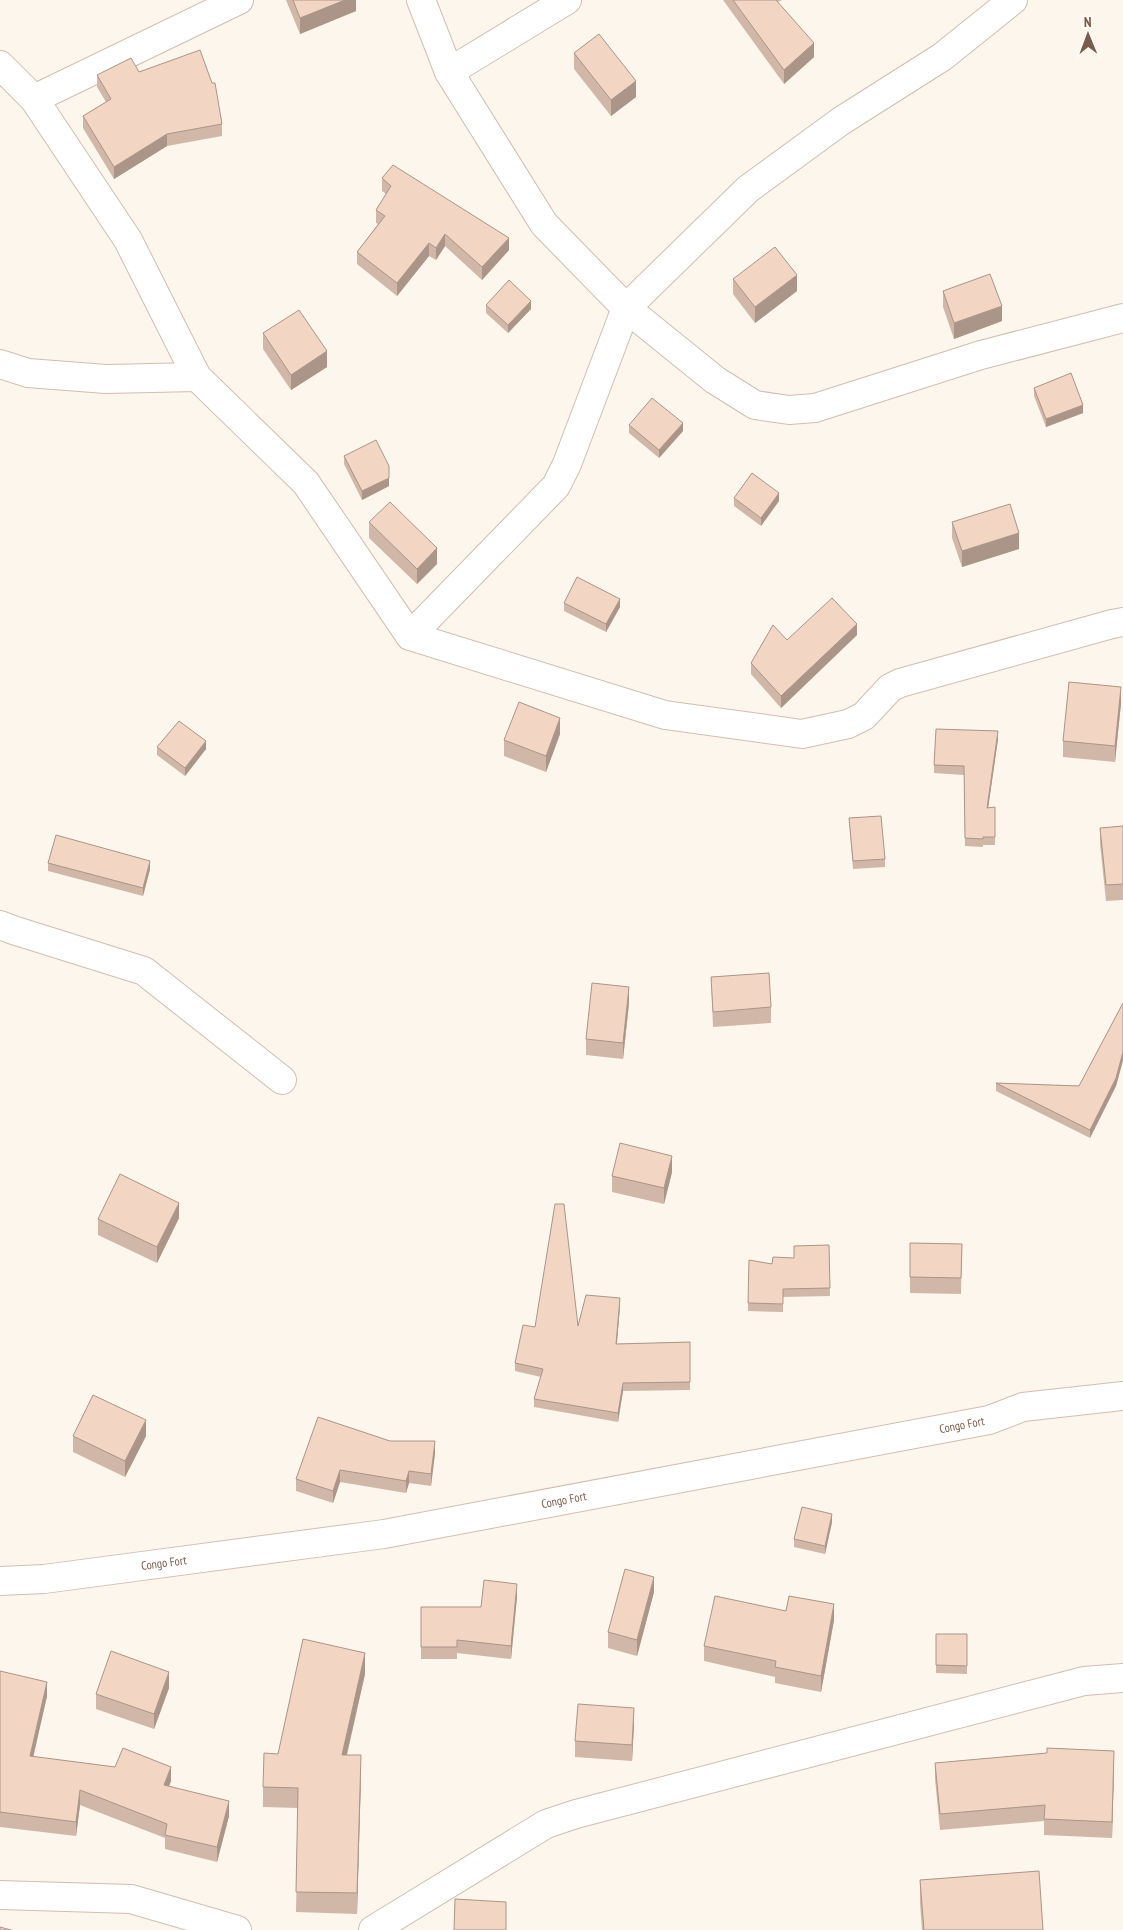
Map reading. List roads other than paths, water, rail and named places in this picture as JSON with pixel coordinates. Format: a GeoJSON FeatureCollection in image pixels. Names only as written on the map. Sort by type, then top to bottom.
{"type":"FeatureCollection","features":[{"type":"Feature","properties":{"kind":"street"},"geometry":{"type":"LineString","coordinates":[[34,99],[239,0]]}},
{"type":"Feature","properties":{"kind":"street"},"geometry":{"type":"LineString","coordinates":[[421,0],[449,72],[544,224],[626,308],[715,380],[755,405],[789,410],[815,408],[981,355],[1123,318]]}},
{"type":"Feature","properties":{"kind":"street"},"geometry":{"type":"LineString","coordinates":[[449,72],[567,0]]}},
{"type":"Feature","properties":{"kind":"street"},"geometry":{"type":"LineString","coordinates":[[410,636],[556,486],[567,464],[626,308],[748,189],[841,121],[942,57],[1013,0]]}},
{"type":"Feature","properties":{"kind":"street"},"geometry":{"type":"LineString","coordinates":[[0,65],[34,99],[128,240],[197,377],[306,483],[410,636],[665,715],[802,734],[848,724],[864,716],[890,688],[900,683],[1123,622]]}},
{"type":"Feature","properties":{"kind":"street"},"geometry":{"type":"LineString","coordinates":[[0,364],[28,373],[106,379],[197,377]]}},
{"type":"Feature","properties":{"kind":"street"},"geometry":{"type":"LineString","coordinates":[[0,925],[144,971],[282,1080]]}},
{"type":"Feature","properties":{"kind":"street","name":"Congo Fort"},"geometry":{"type":"LineString","coordinates":[[0,1581],[44,1579],[384,1534],[989,1420],[1023,1407],[1123,1396]]}},
{"type":"Feature","properties":{"kind":"street"},"geometry":{"type":"LineString","coordinates":[[373,1930],[546,1824],[569,1816],[1084,1681],[1123,1678]]}},
{"type":"Feature","properties":{"kind":"street"},"geometry":{"type":"LineString","coordinates":[[0,1895],[131,1899],[237,1930]]}}]}
